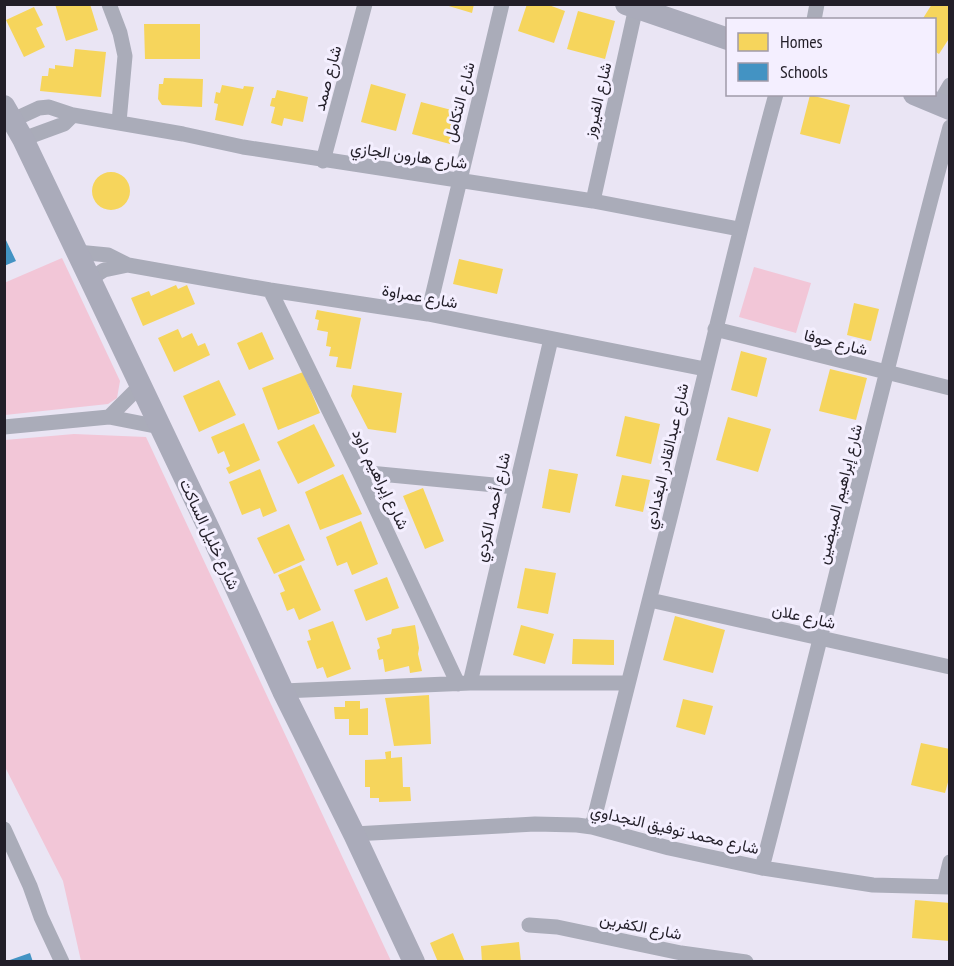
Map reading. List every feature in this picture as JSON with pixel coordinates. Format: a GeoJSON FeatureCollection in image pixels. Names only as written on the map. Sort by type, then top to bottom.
{"type":"FeatureCollection","features":[{"type":"Feature","properties":{"kind":"street"},"geometry":{"type":"LineString","coordinates":[[109,4],[120,33],[125,56],[119,122]]}},
{"type":"Feature","properties":{"kind":"street","name":"شارع صمد"},"geometry":{"type":"LineString","coordinates":[[323,160],[365,4]]}},
{"type":"Feature","properties":{"kind":"street","name":"شارع التكامل"},"geometry":{"type":"LineString","coordinates":[[428,314],[458,180],[502,4]]}},
{"type":"Feature","properties":{"kind":"street"},"geometry":{"type":"LineString","coordinates":[[631,6],[726,38]]}},
{"type":"Feature","properties":{"kind":"street","name":"شارع الفيروز"},"geometry":{"type":"LineString","coordinates":[[593,201],[631,6]]}},
{"type":"Feature","properties":{"kind":"street","name":"شارع عبدالقادر البغدادي"},"geometry":{"type":"LineString","coordinates":[[592,827],[650,600],[739,229],[775,96]]}},
{"type":"Feature","properties":{"kind":"street"},"geometry":{"type":"LineString","coordinates":[[927,96],[946,99]]}},
{"type":"Feature","properties":{"kind":"street","name":"شارع هارون الجازي"},"geometry":{"type":"LineString","coordinates":[[13,122],[39,108],[49,107],[74,115],[243,147],[593,201],[739,229]]}},
{"type":"Feature","properties":{"kind":"street"},"geometry":{"type":"LineString","coordinates":[[13,122],[64,124],[74,115]]}},
{"type":"Feature","properties":{"kind":"street","name":"شارع خليل الساكت"},"geometry":{"type":"LineString","coordinates":[[13,122],[90,279],[283,691],[414,962]]}},
{"type":"Feature","properties":{"kind":"street","name":"شارع إبراهيم المبيضين"},"geometry":{"type":"LineString","coordinates":[[762,868],[822,639],[886,373],[950,127]]}},
{"type":"Feature","properties":{"kind":"street","name":"شارع عمراوة"},"geometry":{"type":"LineString","coordinates":[[77,252],[108,255],[128,265],[428,314],[705,369]]}},
{"type":"Feature","properties":{"kind":"street","name":"شارع عمراوة"},"geometry":{"type":"LineString","coordinates":[[90,279],[104,270],[128,265]]}},
{"type":"Feature","properties":{"kind":"street","name":"شارع إبراهيم داود"},"geometry":{"type":"LineString","coordinates":[[270,290],[464,683]]}},
{"type":"Feature","properties":{"kind":"street","name":"شارع حوفا"},"geometry":{"type":"LineString","coordinates":[[715,329],[950,388]]}},
{"type":"Feature","properties":{"kind":"street","name":"شارع أحمد الكردي"},"geometry":{"type":"LineString","coordinates":[[464,683],[551,339]]}},
{"type":"Feature","properties":{"kind":"street"},"geometry":{"type":"LineString","coordinates":[[110,417],[140,386]]}},
{"type":"Feature","properties":{"kind":"street"},"geometry":{"type":"LineString","coordinates":[[4,427],[110,417],[159,427]]}},
{"type":"Feature","properties":{"kind":"street"},"geometry":{"type":"LineString","coordinates":[[359,472],[515,487]]}},
{"type":"Feature","properties":{"kind":"street","name":"شارع علان"},"geometry":{"type":"LineString","coordinates":[[650,600],[950,667]]}},
{"type":"Feature","properties":{"kind":"street"},"geometry":{"type":"LineString","coordinates":[[283,691],[464,683],[627,683]]}},
{"type":"Feature","properties":{"kind":"street","name":"شارع محمد توفيق النجداوي"},"geometry":{"type":"LineString","coordinates":[[354,834],[535,824],[577,825],[592,827],[669,849],[762,868],[873,885],[947,887]]}},
{"type":"Feature","properties":{"kind":"street"},"geometry":{"type":"LineString","coordinates":[[4,829],[62,962]]}},
{"type":"Feature","properties":{"kind":"street"},"geometry":{"type":"LineString","coordinates":[[947,887],[950,862]]}},
{"type":"Feature","properties":{"kind":"street","name":"شارع الكفرين"},"geometry":{"type":"LineString","coordinates":[[529,926],[557,927],[681,953],[746,962]]}},
{"type":"Feature","properties":{"kind":"shaded area"},"geometry":{"type":"Polygon","coordinates":[[[62,258],[120,381],[117,398],[108,404],[5,415],[4,283],[62,258]]]}},
{"type":"Feature","properties":{"kind":"shaded area"},"geometry":{"type":"Polygon","coordinates":[[[754,267],[811,283],[796,333],[739,317],[754,267]]]}},
{"type":"Feature","properties":{"kind":"shaded area"},"geometry":{"type":"Polygon","coordinates":[[[74,434],[146,437],[391,961],[81,961],[63,881],[5,767],[5,440],[74,434]]]}},
{"type":"Feature","properties":{"kind":"building: Homes"},"geometry":{"type":"Polygon","coordinates":[[[55,4],[90,4],[98,30],[66,41],[55,4]]]}},
{"type":"Feature","properties":{"kind":"building: Homes"},"geometry":{"type":"Polygon","coordinates":[[[442,4],[474,4],[472,13],[442,4]]]}},
{"type":"Feature","properties":{"kind":"building: Homes"},"geometry":{"type":"Polygon","coordinates":[[[527,4],[546,4],[565,11],[554,43],[518,31],[527,4]]]}},
{"type":"Feature","properties":{"kind":"building: Homes"},"geometry":{"type":"Polygon","coordinates":[[[932,4],[950,4],[950,37],[939,54],[936,52],[936,18],[923,18],[932,4]]]}},
{"type":"Feature","properties":{"kind":"building: Homes"},"geometry":{"type":"Polygon","coordinates":[[[34,7],[43,25],[36,28],[45,47],[24,57],[6,20],[34,7]]]}},
{"type":"Feature","properties":{"kind":"building: Homes"},"geometry":{"type":"Polygon","coordinates":[[[578,11],[615,21],[605,59],[567,49],[578,11]]]}},
{"type":"Feature","properties":{"kind":"building: Homes"},"geometry":{"type":"Polygon","coordinates":[[[144,24],[200,24],[200,59],[145,59],[144,24]]]}},
{"type":"Feature","properties":{"kind":"building: Homes"},"geometry":{"type":"Polygon","coordinates":[[[75,49],[106,52],[101,97],[40,91],[42,76],[48,76],[49,68],[55,69],[55,65],[73,67],[75,49]]]}},
{"type":"Feature","properties":{"kind":"building: Homes"},"geometry":{"type":"Polygon","coordinates":[[[164,78],[203,79],[202,107],[162,105],[158,99],[159,84],[163,84],[164,78]]]}},
{"type":"Feature","properties":{"kind":"building: Homes"},"geometry":{"type":"Polygon","coordinates":[[[371,84],[406,94],[396,131],[361,122],[371,84]]]}},
{"type":"Feature","properties":{"kind":"building: Homes"},"geometry":{"type":"Polygon","coordinates":[[[222,85],[243,89],[244,86],[254,87],[243,126],[215,120],[218,104],[214,103],[216,92],[220,93],[222,85]]]}},
{"type":"Feature","properties":{"kind":"building: Homes"},"geometry":{"type":"Polygon","coordinates":[[[277,90],[308,97],[303,122],[284,118],[282,126],[271,123],[275,107],[270,106],[277,90]]]}},
{"type":"Feature","properties":{"kind":"building: Homes"},"geometry":{"type":"Polygon","coordinates":[[[810,96],[850,105],[840,144],[800,134],[810,96]]]}},
{"type":"Feature","properties":{"kind":"building: Homes"},"geometry":{"type":"Polygon","coordinates":[[[421,102],[459,112],[450,144],[412,134],[421,102]]]}},
{"type":"Feature","properties":{"kind":"building: Homes"},"geometry":{"type":"Polygon","coordinates":[[[111,172],[118,173],[124,178],[129,184],[129,198],[124,204],[118,209],[111,210],[104,209],[98,204],[93,198],[92,191],[93,184],[98,178],[104,173],[111,172]]]}},
{"type":"Feature","properties":{"kind":"building: Homes"},"geometry":{"type":"Polygon","coordinates":[[[459,259],[503,269],[497,294],[453,284],[459,259]]]}},
{"type":"Feature","properties":{"kind":"building: Homes"},"geometry":{"type":"Polygon","coordinates":[[[176,285],[178,289],[187,285],[195,304],[143,326],[131,298],[149,291],[151,296],[176,285]]]}},
{"type":"Feature","properties":{"kind":"building: Homes"},"geometry":{"type":"Polygon","coordinates":[[[854,303],[879,309],[871,341],[847,335],[854,303]]]}},
{"type":"Feature","properties":{"kind":"building: Homes"},"geometry":{"type":"Polygon","coordinates":[[[317,310],[361,318],[351,369],[336,367],[338,357],[329,356],[331,347],[326,346],[328,332],[317,330],[319,320],[315,319],[317,310]]]}},
{"type":"Feature","properties":{"kind":"building: Homes"},"geometry":{"type":"Polygon","coordinates":[[[178,329],[182,338],[192,333],[198,346],[205,343],[210,355],[174,372],[158,338],[178,329]]]}},
{"type":"Feature","properties":{"kind":"building: Homes"},"geometry":{"type":"Polygon","coordinates":[[[262,332],[274,359],[249,370],[237,343],[262,332]]]}},
{"type":"Feature","properties":{"kind":"building: Homes"},"geometry":{"type":"Polygon","coordinates":[[[741,351],[767,358],[757,397],[731,390],[741,351]]]}},
{"type":"Feature","properties":{"kind":"building: Homes"},"geometry":{"type":"Polygon","coordinates":[[[830,369],[867,378],[856,420],[819,411],[830,369]]]}},
{"type":"Feature","properties":{"kind":"building: Homes"},"geometry":{"type":"Polygon","coordinates":[[[303,372],[320,413],[278,430],[262,388],[303,372]]]}},
{"type":"Feature","properties":{"kind":"building: Homes"},"geometry":{"type":"Polygon","coordinates":[[[219,380],[236,415],[199,432],[183,396],[219,380]]]}},
{"type":"Feature","properties":{"kind":"building: Homes"},"geometry":{"type":"Polygon","coordinates":[[[353,385],[402,393],[396,433],[368,429],[351,396],[353,385]]]}},
{"type":"Feature","properties":{"kind":"building: Homes"},"geometry":{"type":"Polygon","coordinates":[[[625,416],[660,424],[651,464],[616,456],[625,416]]]}},
{"type":"Feature","properties":{"kind":"building: Homes"},"geometry":{"type":"Polygon","coordinates":[[[728,417],[771,429],[758,472],[716,460],[728,417]]]}},
{"type":"Feature","properties":{"kind":"building: Homes"},"geometry":{"type":"Polygon","coordinates":[[[244,423],[260,460],[229,474],[226,468],[230,466],[224,451],[218,454],[211,437],[244,423]]]}},
{"type":"Feature","properties":{"kind":"building: Homes"},"geometry":{"type":"Polygon","coordinates":[[[314,424],[335,466],[298,484],[277,442],[314,424]]]}},
{"type":"Feature","properties":{"kind":"building: Homes"},"geometry":{"type":"Polygon","coordinates":[[[260,469],[277,511],[263,517],[260,508],[242,515],[229,482],[260,469]]]}},
{"type":"Feature","properties":{"kind":"building: Homes"},"geometry":{"type":"Polygon","coordinates":[[[549,469],[578,474],[570,513],[542,508],[549,469]]]}},
{"type":"Feature","properties":{"kind":"building: Homes"},"geometry":{"type":"Polygon","coordinates":[[[343,474],[362,514],[320,530],[305,492],[343,474]]]}},
{"type":"Feature","properties":{"kind":"building: Homes"},"geometry":{"type":"Polygon","coordinates":[[[622,475],[650,480],[643,512],[615,506],[622,475]]]}},
{"type":"Feature","properties":{"kind":"building: Homes"},"geometry":{"type":"Polygon","coordinates":[[[423,488],[444,541],[425,549],[403,496],[423,488]]]}},
{"type":"Feature","properties":{"kind":"building: Homes"},"geometry":{"type":"Polygon","coordinates":[[[361,521],[378,564],[352,575],[347,562],[337,566],[326,537],[361,521]]]}},
{"type":"Feature","properties":{"kind":"building: Homes"},"geometry":{"type":"Polygon","coordinates":[[[289,524],[305,560],[274,574],[257,538],[289,524]]]}},
{"type":"Feature","properties":{"kind":"building: Homes"},"geometry":{"type":"Polygon","coordinates":[[[301,565],[321,610],[299,620],[294,608],[287,611],[280,593],[285,591],[278,575],[301,565]]]}},
{"type":"Feature","properties":{"kind":"building: Homes"},"geometry":{"type":"Polygon","coordinates":[[[525,568],[556,573],[548,614],[517,608],[525,568]]]}},
{"type":"Feature","properties":{"kind":"building: Homes"},"geometry":{"type":"Polygon","coordinates":[[[387,577],[399,608],[366,621],[354,590],[387,577]]]}},
{"type":"Feature","properties":{"kind":"building: Homes"},"geometry":{"type":"Polygon","coordinates":[[[675,616],[725,630],[713,673],[663,660],[675,616]]]}},
{"type":"Feature","properties":{"kind":"building: Homes"},"geometry":{"type":"Polygon","coordinates":[[[333,621],[351,669],[327,678],[323,667],[317,669],[307,641],[311,640],[308,630],[333,621]]]}},
{"type":"Feature","properties":{"kind":"building: Homes"},"geometry":{"type":"Polygon","coordinates":[[[415,625],[422,671],[410,673],[409,666],[385,672],[383,659],[379,660],[377,650],[380,648],[377,638],[391,634],[392,629],[415,625]]]}},
{"type":"Feature","properties":{"kind":"building: Homes"},"geometry":{"type":"Polygon","coordinates":[[[521,625],[554,634],[545,664],[513,655],[521,625]]]}},
{"type":"Feature","properties":{"kind":"building: Homes"},"geometry":{"type":"Polygon","coordinates":[[[573,639],[614,640],[614,665],[572,664],[573,639]]]}},
{"type":"Feature","properties":{"kind":"building: Homes"},"geometry":{"type":"Polygon","coordinates":[[[429,695],[431,744],[394,746],[385,698],[429,695]]]}},
{"type":"Feature","properties":{"kind":"building: Homes"},"geometry":{"type":"Polygon","coordinates":[[[683,699],[713,706],[705,735],[676,727],[683,699]]]}},
{"type":"Feature","properties":{"kind":"building: Homes"},"geometry":{"type":"Polygon","coordinates":[[[345,701],[360,701],[360,709],[368,708],[368,735],[349,735],[349,719],[335,719],[334,707],[345,707],[345,701]]]}},
{"type":"Feature","properties":{"kind":"building: Homes"},"geometry":{"type":"Polygon","coordinates":[[[921,743],[950,749],[950,775],[945,793],[911,785],[921,743]]]}},
{"type":"Feature","properties":{"kind":"building: Homes"},"geometry":{"type":"Polygon","coordinates":[[[391,751],[391,758],[402,757],[403,787],[410,787],[411,801],[379,802],[379,798],[370,798],[370,787],[365,787],[365,760],[386,759],[385,752],[391,751]]]}},
{"type":"Feature","properties":{"kind":"building: Homes"},"geometry":{"type":"Polygon","coordinates":[[[915,900],[950,903],[950,941],[912,938],[915,900]]]}},
{"type":"Feature","properties":{"kind":"building: Homes"},"geometry":{"type":"Polygon","coordinates":[[[453,933],[465,962],[438,962],[430,943],[453,933]]]}},
{"type":"Feature","properties":{"kind":"building: Homes"},"geometry":{"type":"Polygon","coordinates":[[[519,942],[521,962],[482,962],[481,946],[519,942]]]}},
{"type":"Feature","properties":{"kind":"building: Schools"},"geometry":{"type":"Polygon","coordinates":[[[4,236],[16,261],[4,266],[4,236]]]}},
{"type":"Feature","properties":{"kind":"building: Schools"},"geometry":{"type":"Polygon","coordinates":[[[30,953],[33,962],[7,961],[30,953]]]}}]}
